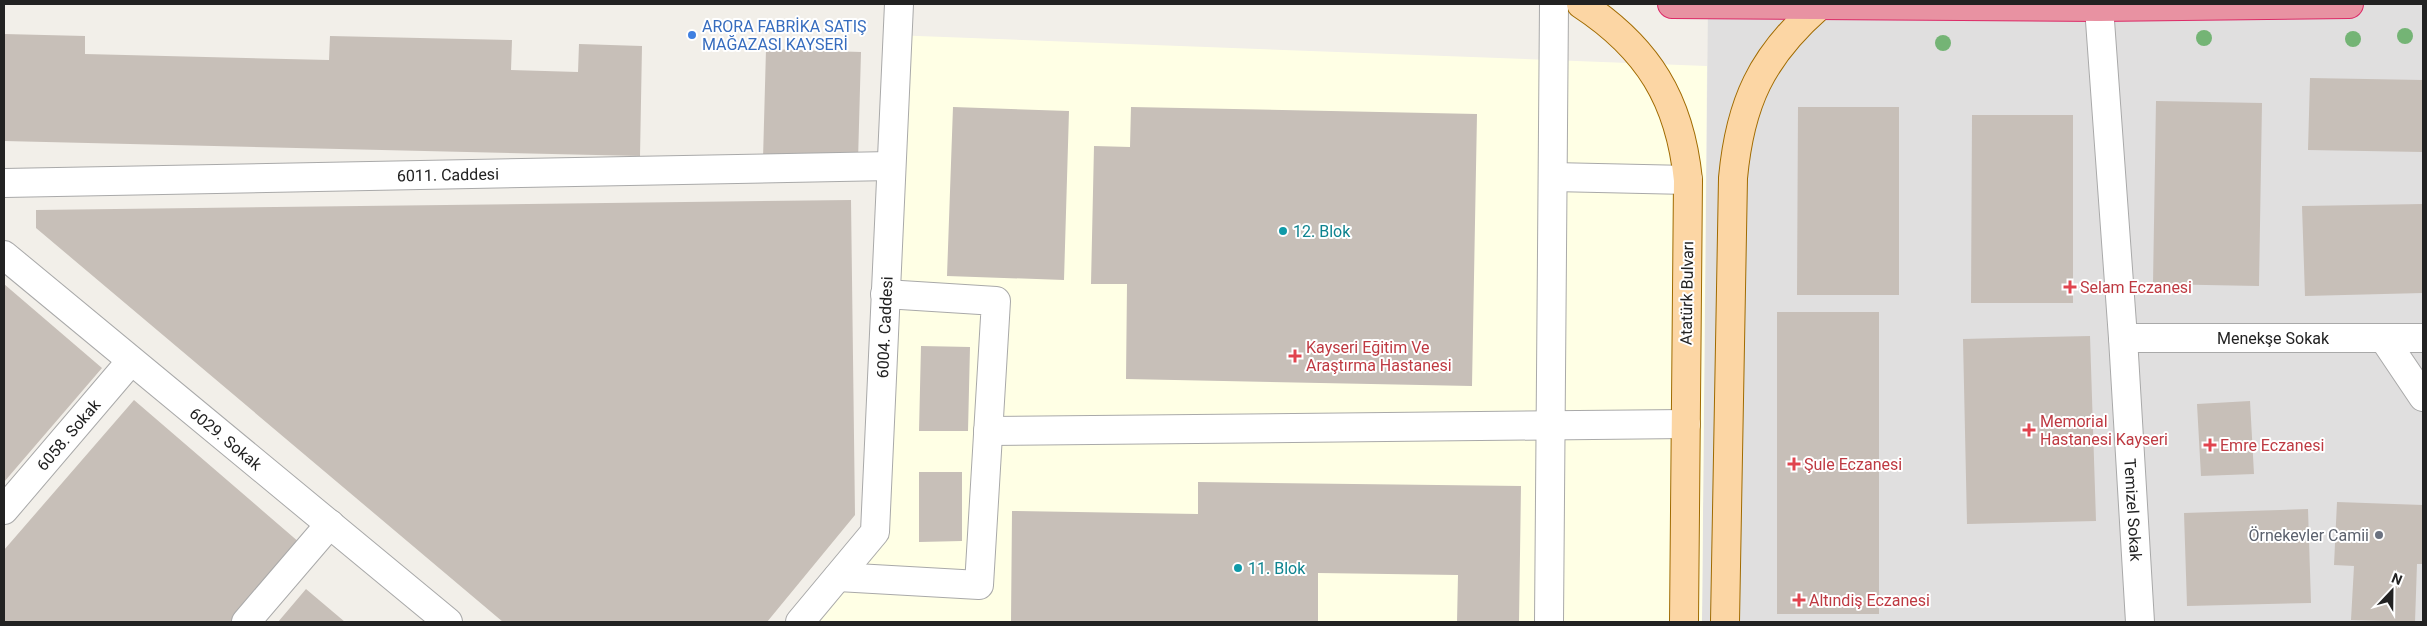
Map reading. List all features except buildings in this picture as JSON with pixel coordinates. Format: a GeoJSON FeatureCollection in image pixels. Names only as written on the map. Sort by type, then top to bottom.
{"type":"FeatureCollection","features":[{"type":"Feature","properties":{"kind":"highway"},"geometry":{"type":"LineString","coordinates":[[1672,4],[2099,7],[2349,4]]}},
{"type":"Feature","properties":{"kind":"main road","name":"Atatürk Bulvarı"},"geometry":{"type":"LineString","coordinates":[[1581,4],[1605,20],[1629,40],[1648,64],[1665,91],[1677,120],[1685,149],[1688,180],[1684,622]]}},
{"type":"Feature","properties":{"kind":"main road"},"geometry":{"type":"LineString","coordinates":[[1724,622],[1733,188],[1736,144],[1744,110],[1758,78],[1775,51],[1795,27],[1822,5]]}},
{"type":"Feature","properties":{"kind":"street","name":"6004. Caddesi"},"geometry":{"type":"LineString","coordinates":[[800,622],[875,532],[899,4]]}},
{"type":"Feature","properties":{"kind":"street"},"geometry":{"type":"LineString","coordinates":[[1549,622],[1554,4]]}},
{"type":"Feature","properties":{"kind":"street","name":"Temizel Sokak"},"geometry":{"type":"LineString","coordinates":[[2099,7],[2123,338],[2140,622]]}},
{"type":"Feature","properties":{"kind":"street","name":"6011. Caddesi"},"geometry":{"type":"LineString","coordinates":[[4,183],[891,166]]}},
{"type":"Feature","properties":{"kind":"street"},"geometry":{"type":"LineString","coordinates":[[1553,177],[1688,180]]}},
{"type":"Feature","properties":{"kind":"street","name":"6029. Sokak"},"geometry":{"type":"LineString","coordinates":[[4,255],[448,622]]}},
{"type":"Feature","properties":{"kind":"street"},"geometry":{"type":"LineString","coordinates":[[838,577],[979,585],[996,301],[885,294]]}},
{"type":"Feature","properties":{"kind":"street","name":"Menekşe Sokak"},"geometry":{"type":"LineString","coordinates":[[2123,338],[2423,338]]}},
{"type":"Feature","properties":{"kind":"street"},"geometry":{"type":"LineString","coordinates":[[2384,339],[2423,397]]}},
{"type":"Feature","properties":{"kind":"street","name":"6058. Sokak"},"geometry":{"type":"LineString","coordinates":[[4,510],[132,361]]}},
{"type":"Feature","properties":{"kind":"street"},"geometry":{"type":"LineString","coordinates":[[988,432],[1686,424]]}},
{"type":"Feature","properties":{"kind":"street"},"geometry":{"type":"LineString","coordinates":[[246,622],[330,524]]}},
{"type":"Feature","properties":{"kind":"shaded area"},"geometry":{"type":"Polygon","coordinates":[[[1708,4],[2423,4],[2423,622],[1702,622],[1708,4]]]}},
{"type":"Feature","properties":{"kind":"shaded area","name":"Kayseri Eğitim Ve Araştırma Hastanesi"},"geometry":{"type":"Polygon","coordinates":[[[891,35],[1707,66],[1702,622],[810,622],[884,531],[891,35]]]}},
{"type":"Feature","properties":{"kind":"place","name":"ARORA FABRİKA SATIŞ MAĞAZASI KAYSERİ"},"geometry":{"type":"Point","coordinates":[692,35]}},
{"type":"Feature","properties":{"kind":"place","name":"12. Blok"},"geometry":{"type":"Point","coordinates":[1283,231]}},
{"type":"Feature","properties":{"kind":"place","name":"Selam Eczanesi"},"geometry":{"type":"Point","coordinates":[2070,287]}},
{"type":"Feature","properties":{"kind":"place","name":"Kayseri Eğitim Ve Araştırma Hastanesi"},"geometry":{"type":"Point","coordinates":[1295,356]}},
{"type":"Feature","properties":{"kind":"place","name":"Memorial Hastanesi Kayseri"},"geometry":{"type":"Point","coordinates":[2029,430]}},
{"type":"Feature","properties":{"kind":"place","name":"Emre Eczanesi"},"geometry":{"type":"Point","coordinates":[2210,445]}},
{"type":"Feature","properties":{"kind":"place","name":"Şule Eczanesi"},"geometry":{"type":"Point","coordinates":[1794,464]}},
{"type":"Feature","properties":{"kind":"place","name":"Örnekevler Camii"},"geometry":{"type":"Point","coordinates":[2379,535]}},
{"type":"Feature","properties":{"kind":"place","name":"11. Blok"},"geometry":{"type":"Point","coordinates":[1238,568]}},
{"type":"Feature","properties":{"kind":"place","name":"Altındiş Eczanesi"},"geometry":{"type":"Point","coordinates":[1799,600]}}]}
